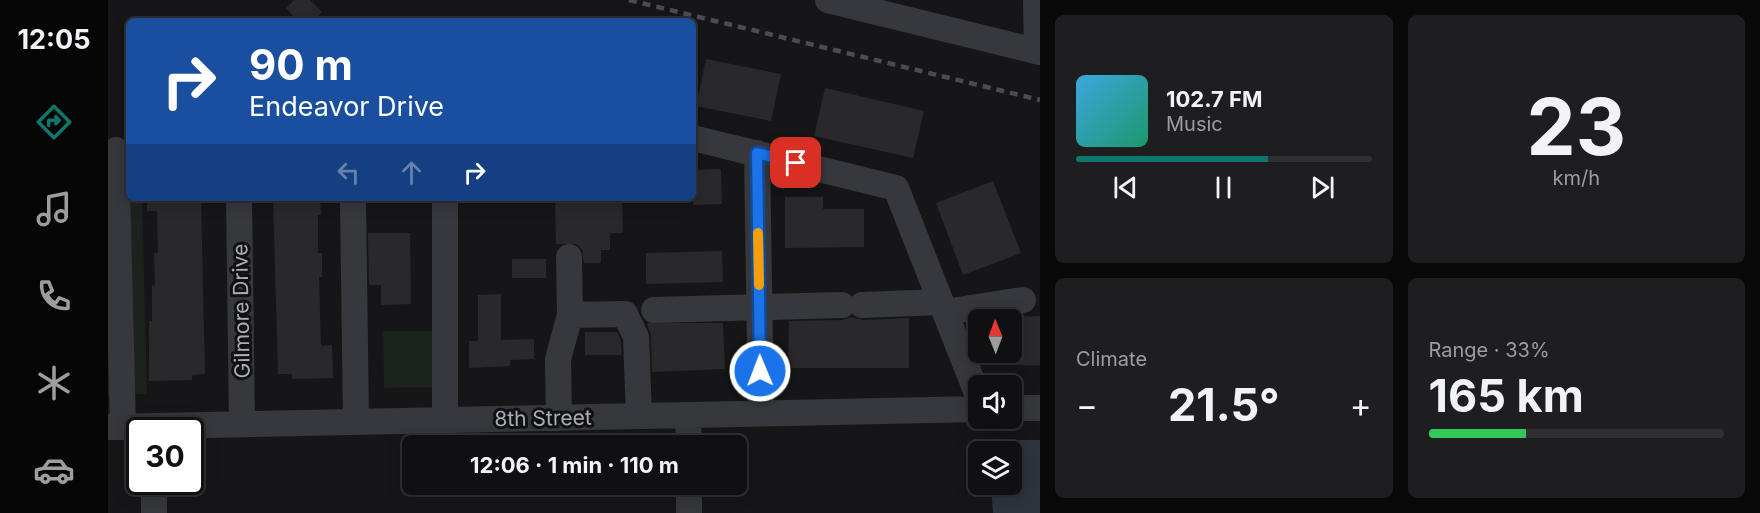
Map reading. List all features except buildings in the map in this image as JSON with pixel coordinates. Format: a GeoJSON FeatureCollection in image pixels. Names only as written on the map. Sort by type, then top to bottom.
{"type":"FeatureCollection","features":[{"type":"Feature","properties":{"kind":"street"},"geometry":{"type":"LineString","coordinates":[[828,0],[1039,52],[1036,0]]}},
{"type":"Feature","properties":{"kind":"street"},"geometry":{"type":"LineString","coordinates":[[696,139],[896,188],[970,375]]}},
{"type":"Feature","properties":{"kind":"street"},"geometry":{"type":"LineString","coordinates":[[115,427],[116,150]]}},
{"type":"Feature","properties":{"kind":"street"},"geometry":{"type":"LineString","coordinates":[[757,153],[761,413]]}},
{"type":"Feature","properties":{"kind":"street","name":"Gilmore Drive"},"geometry":{"type":"LineString","coordinates":[[238,201],[243,424]]}},
{"type":"Feature","properties":{"kind":"street"},"geometry":{"type":"LineString","coordinates":[[445,201],[445,420]]}},
{"type":"Feature","properties":{"kind":"street"},"geometry":{"type":"LineString","coordinates":[[353,202],[356,422]]}},
{"type":"Feature","properties":{"kind":"street"},"geometry":{"type":"LineString","coordinates":[[559,418],[558,359],[570,315],[569,257]]}},
{"type":"Feature","properties":{"kind":"street"},"geometry":{"type":"LineString","coordinates":[[654,309],[852,305],[943,307],[1023,300]]}},
{"type":"Feature","properties":{"kind":"street"},"geometry":{"type":"LineString","coordinates":[[570,315],[625,314],[636,337],[639,416]]}},
{"type":"Feature","properties":{"kind":"street"},"geometry":{"type":"LineString","coordinates":[[1022,408],[1040,408]]}},
{"type":"Feature","properties":{"kind":"street","name":"8th Street"},"geometry":{"type":"LineString","coordinates":[[204,426],[968,409]]}},
{"type":"Feature","properties":{"kind":"street"},"geometry":{"type":"LineString","coordinates":[[688,414],[688,435]]}},
{"type":"Feature","properties":{"kind":"street"},"geometry":{"type":"LineString","coordinates":[[153,495],[154,513]]}},
{"type":"Feature","properties":{"kind":"street"},"geometry":{"type":"LineString","coordinates":[[689,495],[689,513]]}},
{"type":"Feature","properties":{"kind":"shaded area"},"geometry":{"type":"Polygon","coordinates":[[[108,144],[126,144],[126,201],[142,201],[147,394],[108,394],[108,144]]]}},
{"type":"Feature","properties":{"kind":"shaded area"},"geometry":{"type":"Polygon","coordinates":[[[383,331],[433,331],[434,387],[384,388],[383,331]]]}},
{"type":"Feature","properties":{"kind":"shaded area"},"geometry":{"type":"Polygon","coordinates":[[[1040,440],[1040,513],[993,513],[992,495],[1022,495],[1022,441],[1018,441],[1040,440]]]}},
{"type":"Feature","properties":{"kind":"railway"},"geometry":{"type":"LineString","coordinates":[[629,0],[1040,100]]}},
{"type":"Feature","properties":{"kind":"slow traffic"},"geometry":{"type":"LineString","coordinates":[[758,233],[759,285]]}},
{"type":"Feature","properties":{"kind":"route"},"geometry":{"type":"LineString","coordinates":[[760,371],[757,153],[796,163]]}}]}
